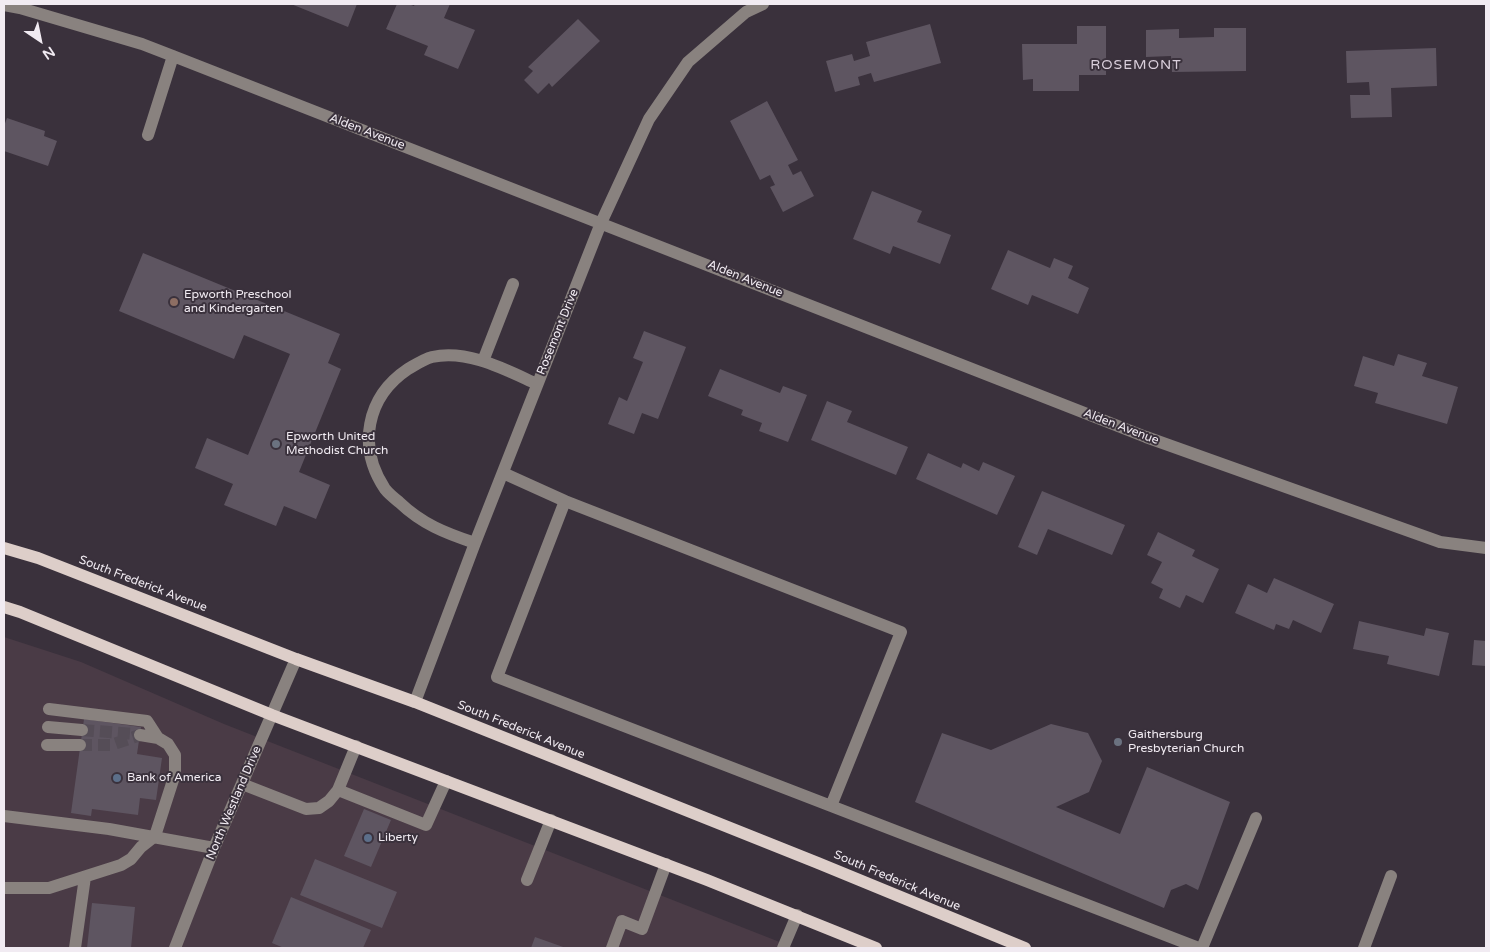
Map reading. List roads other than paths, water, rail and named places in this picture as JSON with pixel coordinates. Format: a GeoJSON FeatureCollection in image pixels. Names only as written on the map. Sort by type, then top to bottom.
{"type":"FeatureCollection","features":[{"type":"Feature","properties":{"kind":"main road","name":"South Frederick Avenue"},"geometry":{"type":"LineString","coordinates":[[4,548],[38,558],[296,659],[415,702],[1025,948]]}},
{"type":"Feature","properties":{"kind":"main road"},"geometry":{"type":"LineString","coordinates":[[4,607],[272,714],[666,864],[876,948]]}},
{"type":"Feature","properties":{"kind":"street","name":"Rosemont Drive"},"geometry":{"type":"LineString","coordinates":[[415,702],[475,543],[601,223],[649,119],[688,62],[746,12],[763,4]]}},
{"type":"Feature","properties":{"kind":"street","name":"Alden Avenue"},"geometry":{"type":"LineString","coordinates":[[4,5],[142,44],[1155,441],[1440,542],[1486,548]]}},
{"type":"Feature","properties":{"kind":"street"},"geometry":{"type":"LineString","coordinates":[[148,135],[173,56]]}},
{"type":"Feature","properties":{"kind":"street"},"geometry":{"type":"LineString","coordinates":[[483,361],[513,284]]}},
{"type":"Feature","properties":{"kind":"street"},"geometry":{"type":"LineString","coordinates":[[475,543],[445,534],[414,516],[386,490],[376,472],[370,452],[368,433],[378,401],[388,386],[401,374],[432,357],[452,356],[483,361],[537,384]]}},
{"type":"Feature","properties":{"kind":"street"},"geometry":{"type":"LineString","coordinates":[[503,473],[565,501],[901,632],[831,806]]}},
{"type":"Feature","properties":{"kind":"street"},"geometry":{"type":"LineString","coordinates":[[565,501],[496,677],[1200,948],[1256,818]]}},
{"type":"Feature","properties":{"kind":"street","name":"North Westland Drive"},"geometry":{"type":"LineString","coordinates":[[175,948],[214,848],[296,659]]}},
{"type":"Feature","properties":{"kind":"street"},"geometry":{"type":"LineString","coordinates":[[49,709],[147,721],[158,738]]}},
{"type":"Feature","properties":{"kind":"street"},"geometry":{"type":"LineString","coordinates":[[48,727],[82,730]]}},
{"type":"Feature","properties":{"kind":"street"},"geometry":{"type":"LineString","coordinates":[[4,888],[49,888],[122,865],[155,836],[175,774],[175,754],[168,744],[158,738],[140,735]]}},
{"type":"Feature","properties":{"kind":"street"},"geometry":{"type":"LineString","coordinates":[[47,745],[80,745]]}},
{"type":"Feature","properties":{"kind":"street"},"geometry":{"type":"LineString","coordinates":[[242,784],[306,809],[318,808],[329,802],[338,790],[356,746]]}},
{"type":"Feature","properties":{"kind":"street"},"geometry":{"type":"LineString","coordinates":[[338,790],[426,825],[446,781]]}},
{"type":"Feature","properties":{"kind":"street"},"geometry":{"type":"LineString","coordinates":[[4,816],[155,836],[214,848]]}},
{"type":"Feature","properties":{"kind":"street"},"geometry":{"type":"LineString","coordinates":[[527,880],[551,820]]}},
{"type":"Feature","properties":{"kind":"street"},"geometry":{"type":"LineString","coordinates":[[612,948],[622,921],[642,929],[666,864]]}},
{"type":"Feature","properties":{"kind":"street"},"geometry":{"type":"LineString","coordinates":[[1364,948],[1391,876]]}},
{"type":"Feature","properties":{"kind":"street"},"geometry":{"type":"LineString","coordinates":[[74,948],[85,877]]}},
{"type":"Feature","properties":{"kind":"street"},"geometry":{"type":"LineString","coordinates":[[783,948],[797,915]]}},
{"type":"Feature","properties":{"kind":"tunnel"},"geometry":{"type":"LineString","coordinates":[[82,730],[135,734]]}},
{"type":"Feature","properties":{"kind":"tunnel"},"geometry":{"type":"LineString","coordinates":[[80,745],[111,745],[140,735]]}},
{"type":"Feature","properties":{"kind":"place","name":"Epworth Preschool and Kindergarten"},"geometry":{"type":"Point","coordinates":[174,302]}},
{"type":"Feature","properties":{"kind":"place","name":"Epworth United Methodist Church"},"geometry":{"type":"Point","coordinates":[276,444]}},
{"type":"Feature","properties":{"kind":"place","name":"Gaithersburg Presbyterian Church"},"geometry":{"type":"Point","coordinates":[1118,742]}},
{"type":"Feature","properties":{"kind":"place","name":"Bank of America"},"geometry":{"type":"Point","coordinates":[117,778]}},
{"type":"Feature","properties":{"kind":"place","name":"Liberty"},"geometry":{"type":"Point","coordinates":[368,838]}},
{"type":"Feature","properties":{"kind":"district","name":"ROSEMONT"},"geometry":{"type":"Point","coordinates":[1136,65]}}]}
